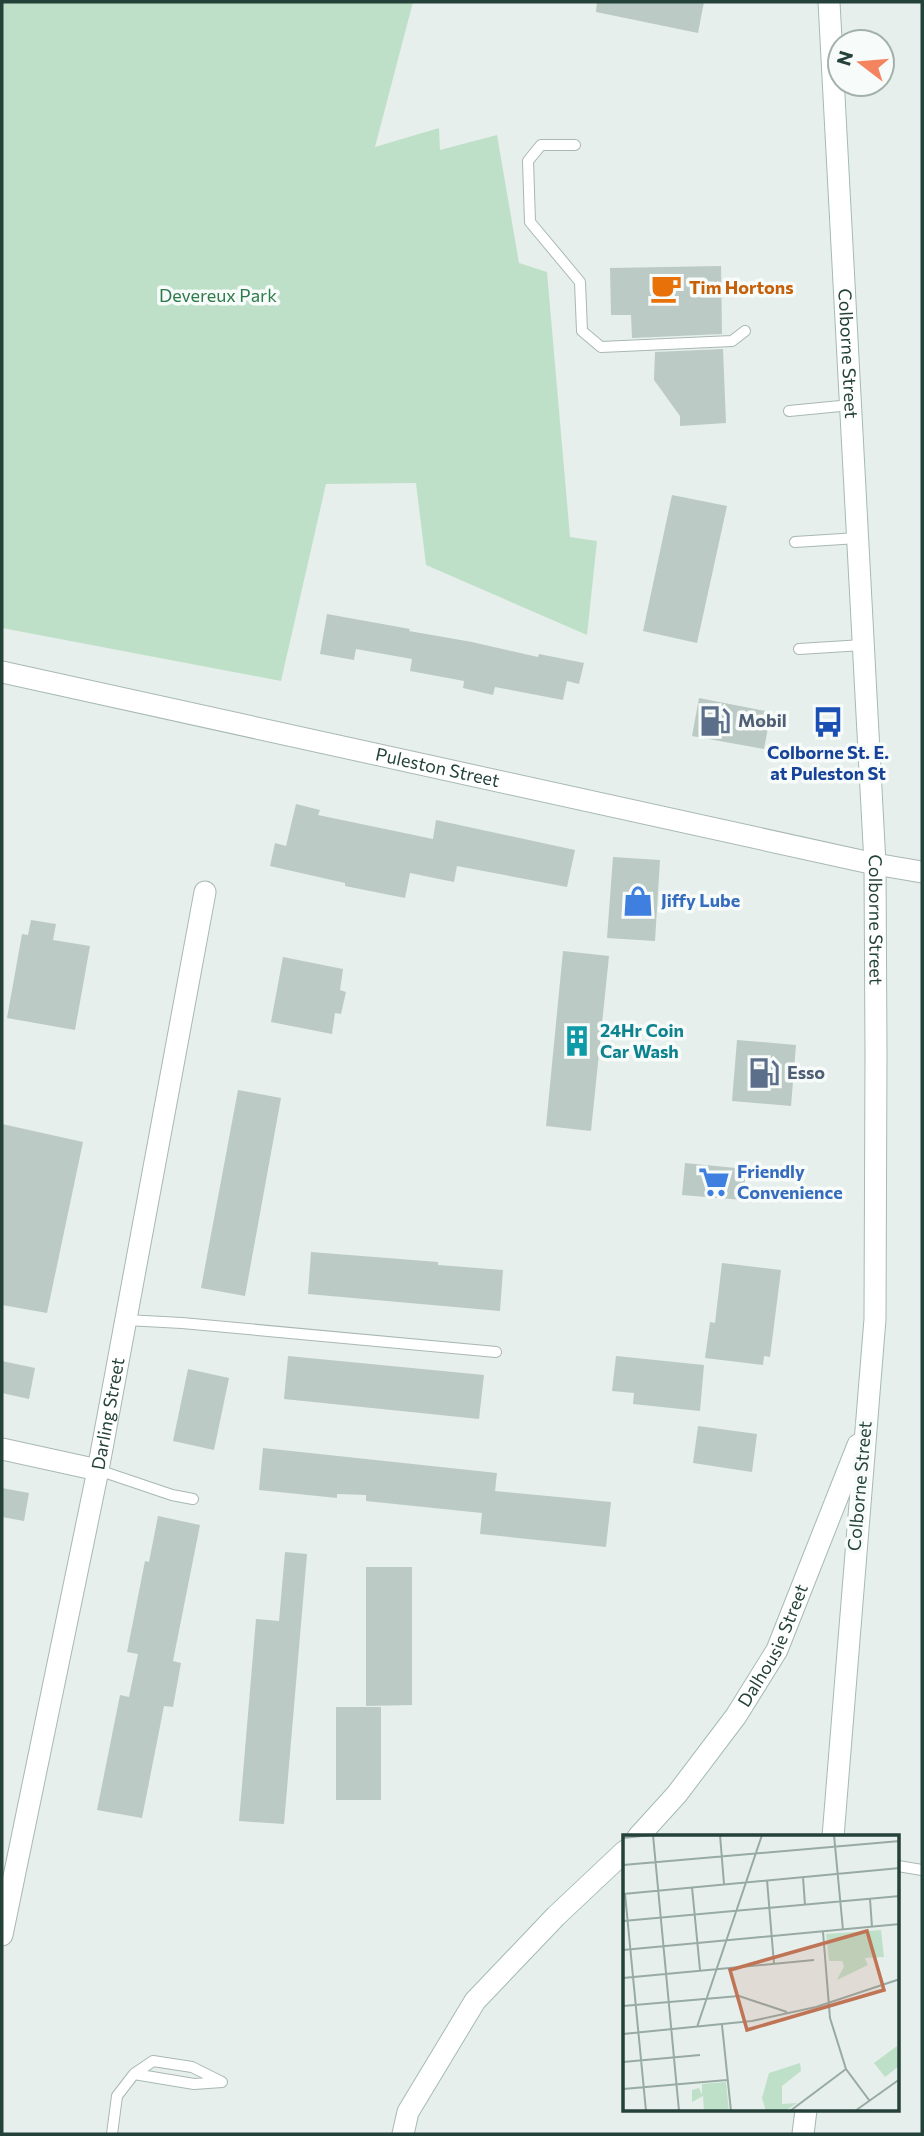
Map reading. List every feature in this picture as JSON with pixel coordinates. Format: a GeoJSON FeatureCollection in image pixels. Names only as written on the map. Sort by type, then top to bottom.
{"type":"FeatureCollection","features":[{"type":"Feature","properties":{"kind":"main road","name":"Colborne Street"},"geometry":{"type":"LineString","coordinates":[[829,2],[875,864],[876,1041],[875,1319],[833,1835]]}},
{"type":"Feature","properties":{"kind":"main road","name":"Puleston Street"},"geometry":{"type":"LineString","coordinates":[[2,672],[875,864],[922,872]]}},
{"type":"Feature","properties":{"kind":"main road","name":"Darling Street"},"geometry":{"type":"LineString","coordinates":[[2,1936],[98,1470],[205,892]]}},
{"type":"Feature","properties":{"kind":"main road","name":"Dalhousie Street"},"geometry":{"type":"LineString","coordinates":[[640,1835],[677,1794],[736,1716],[776,1650],[865,1427]]}},
{"type":"Feature","properties":{"kind":"main road"},"geometry":{"type":"LineString","coordinates":[[2,1449],[98,1470]]}},
{"type":"Feature","properties":{"kind":"main road"},"geometry":{"type":"LineString","coordinates":[[403,2134],[408,2112],[475,2001],[556,1916],[620,1859]]}},
{"type":"Feature","properties":{"kind":"main road"},"geometry":{"type":"LineString","coordinates":[[803,2134],[806,2112]]}},
{"type":"Feature","properties":{"kind":"lane"},"geometry":{"type":"LineString","coordinates":[[575,145],[541,145],[528,161],[530,222],[580,282],[582,331],[601,347],[732,341],[744,331]]}},
{"type":"Feature","properties":{"kind":"lane"},"geometry":{"type":"LineString","coordinates":[[789,411],[851,405]]}},
{"type":"Feature","properties":{"kind":"lane"},"geometry":{"type":"LineString","coordinates":[[795,542],[858,538]]}},
{"type":"Feature","properties":{"kind":"lane"},"geometry":{"type":"LineString","coordinates":[[799,649],[863,645]]}},
{"type":"Feature","properties":{"kind":"lane"},"geometry":{"type":"LineString","coordinates":[[126,1320],[496,1352]]}},
{"type":"Feature","properties":{"kind":"lane"},"geometry":{"type":"LineString","coordinates":[[98,1470],[172,1495],[193,1499]]}},
{"type":"Feature","properties":{"kind":"lane"},"geometry":{"type":"LineString","coordinates":[[900,1866],[922,1870]]}},
{"type":"Feature","properties":{"kind":"lane"},"geometry":{"type":"LineString","coordinates":[[112,2134],[117,2096],[134,2074],[194,2084],[222,2082]]}},
{"type":"Feature","properties":{"kind":"green space","name":"Devereux Park"},"geometry":{"type":"Polygon","coordinates":[[[2,2],[413,2],[375,147],[439,128],[440,150],[497,135],[519,263],[547,272],[570,537],[597,541],[587,635],[426,565],[416,483],[326,484],[281,681],[2,628],[2,2]]]}},
{"type":"Feature","properties":{"kind":"building"},"geometry":{"type":"Polygon","coordinates":[[[597,2],[704,2],[698,33],[596,12],[597,2]]]}},
{"type":"Feature","properties":{"kind":"building","name":"Tim Hortons"},"geometry":{"type":"Polygon","coordinates":[[[721,266],[722,334],[632,338],[631,315],[611,315],[610,268],[721,266]]]}},
{"type":"Feature","properties":{"kind":"building"},"geometry":{"type":"Polygon","coordinates":[[[723,349],[726,423],[680,426],[680,416],[654,380],[655,352],[723,349]]]}},
{"type":"Feature","properties":{"kind":"building"},"geometry":{"type":"Polygon","coordinates":[[[672,495],[727,506],[697,643],[643,631],[672,495]]]}},
{"type":"Feature","properties":{"kind":"building"},"geometry":{"type":"Polygon","coordinates":[[[327,614],[538,657],[539,654],[584,663],[579,684],[567,681],[563,700],[495,687],[493,695],[463,688],[464,681],[410,671],[412,659],[356,649],[354,660],[320,654],[327,614]]]}},
{"type":"Feature","properties":{"kind":"building"},"geometry":{"type":"Polygon","coordinates":[[[699,698],[771,712],[764,749],[692,736],[699,698]]]}},
{"type":"Feature","properties":{"kind":"building"},"geometry":{"type":"Polygon","coordinates":[[[296,804],[320,810],[318,815],[433,839],[436,820],[575,850],[567,887],[457,866],[454,882],[410,873],[405,898],[345,886],[345,883],[270,866],[275,843],[286,846],[296,804]]]}},
{"type":"Feature","properties":{"kind":"building"},"geometry":{"type":"Polygon","coordinates":[[[613,857],[660,860],[655,941],[607,938],[613,857]]]}},
{"type":"Feature","properties":{"kind":"building"},"geometry":{"type":"Polygon","coordinates":[[[31,920],[56,924],[53,940],[90,946],[75,1030],[7,1018],[22,934],[28,935],[31,920]]]}},
{"type":"Feature","properties":{"kind":"building","name":"24Hr Coin Car Wash"},"geometry":{"type":"Polygon","coordinates":[[[563,951],[609,956],[591,1131],[546,1126],[563,951]]]}},
{"type":"Feature","properties":{"kind":"building"},"geometry":{"type":"Polygon","coordinates":[[[283,957],[343,969],[340,990],[346,992],[341,1014],[335,1013],[332,1034],[271,1022],[283,957]]]}},
{"type":"Feature","properties":{"kind":"building","name":"Esso"},"geometry":{"type":"Polygon","coordinates":[[[737,1040],[796,1045],[791,1106],[732,1101],[737,1040]]]}},
{"type":"Feature","properties":{"kind":"building"},"geometry":{"type":"Polygon","coordinates":[[[238,1090],[281,1098],[245,1296],[201,1288],[238,1090]]]}},
{"type":"Feature","properties":{"kind":"building"},"geometry":{"type":"Polygon","coordinates":[[[2,1124],[83,1142],[47,1313],[2,1305],[2,1124]]]}},
{"type":"Feature","properties":{"kind":"building","name":"Friendly Convenience"},"geometry":{"type":"Polygon","coordinates":[[[685,1163],[746,1169],[743,1200],[682,1195],[685,1163]]]}},
{"type":"Feature","properties":{"kind":"building"},"geometry":{"type":"Polygon","coordinates":[[[311,1252],[503,1270],[500,1311],[308,1294],[311,1252]]]}},
{"type":"Feature","properties":{"kind":"building"},"geometry":{"type":"Polygon","coordinates":[[[722,1263],[781,1270],[770,1357],[764,1356],[763,1365],[705,1358],[710,1322],[715,1323],[722,1263]]]}},
{"type":"Feature","properties":{"kind":"building"},"geometry":{"type":"Polygon","coordinates":[[[288,1356],[484,1375],[479,1419],[284,1399],[288,1356]]]}},
{"type":"Feature","properties":{"kind":"building"},"geometry":{"type":"Polygon","coordinates":[[[616,1356],[704,1365],[700,1411],[633,1404],[634,1393],[612,1391],[616,1356]]]}},
{"type":"Feature","properties":{"kind":"building"},"geometry":{"type":"Polygon","coordinates":[[[2,1361],[35,1368],[29,1399],[2,1393],[2,1361]]]}},
{"type":"Feature","properties":{"kind":"building"},"geometry":{"type":"Polygon","coordinates":[[[188,1369],[229,1378],[214,1450],[173,1441],[188,1369]]]}},
{"type":"Feature","properties":{"kind":"building"},"geometry":{"type":"Polygon","coordinates":[[[698,1426],[757,1434],[752,1472],[693,1463],[698,1426]]]}},
{"type":"Feature","properties":{"kind":"building"},"geometry":{"type":"Polygon","coordinates":[[[263,1448],[497,1473],[495,1491],[611,1502],[606,1547],[480,1534],[482,1513],[366,1501],[366,1495],[337,1494],[337,1498],[259,1490],[263,1448]]]}},
{"type":"Feature","properties":{"kind":"building"},"geometry":{"type":"Polygon","coordinates":[[[2,1488],[29,1493],[24,1521],[2,1517],[2,1488]]]}},
{"type":"Feature","properties":{"kind":"building"},"geometry":{"type":"Polygon","coordinates":[[[158,1516],[200,1525],[173,1661],[181,1663],[173,1707],[164,1706],[142,1818],[97,1810],[120,1695],[129,1697],[138,1654],[127,1652],[145,1561],[149,1562],[158,1516]]]}},
{"type":"Feature","properties":{"kind":"building"},"geometry":{"type":"Polygon","coordinates":[[[285,1552],[307,1554],[284,1824],[239,1821],[256,1619],[279,1621],[285,1552]]]}},
{"type":"Feature","properties":{"kind":"building"},"geometry":{"type":"Polygon","coordinates":[[[366,1567],[412,1567],[412,1705],[366,1706],[366,1567]]]}},
{"type":"Feature","properties":{"kind":"building"},"geometry":{"type":"Polygon","coordinates":[[[336,1707],[381,1707],[381,1800],[336,1800],[336,1707]]]}},
{"type":"Feature","properties":{"kind":"place","name":"Tim Hortons"},"geometry":{"type":"Point","coordinates":[666,288]}},
{"type":"Feature","properties":{"kind":"place","name":"Mobil"},"geometry":{"type":"Point","coordinates":[715,721]}},
{"type":"Feature","properties":{"kind":"place","name":"Colborne St. E. at Puleston St"},"geometry":{"type":"Point","coordinates":[828,722]}},
{"type":"Feature","properties":{"kind":"place","name":"Jiffy Lube"},"geometry":{"type":"Point","coordinates":[638,901]}},
{"type":"Feature","properties":{"kind":"place","name":"24Hr Coin Car Wash"},"geometry":{"type":"Point","coordinates":[577,1041]}},
{"type":"Feature","properties":{"kind":"place","name":"Esso"},"geometry":{"type":"Point","coordinates":[764,1073]}},
{"type":"Feature","properties":{"kind":"place","name":"Friendly Convenience"},"geometry":{"type":"Point","coordinates":[714,1182]}}]}
